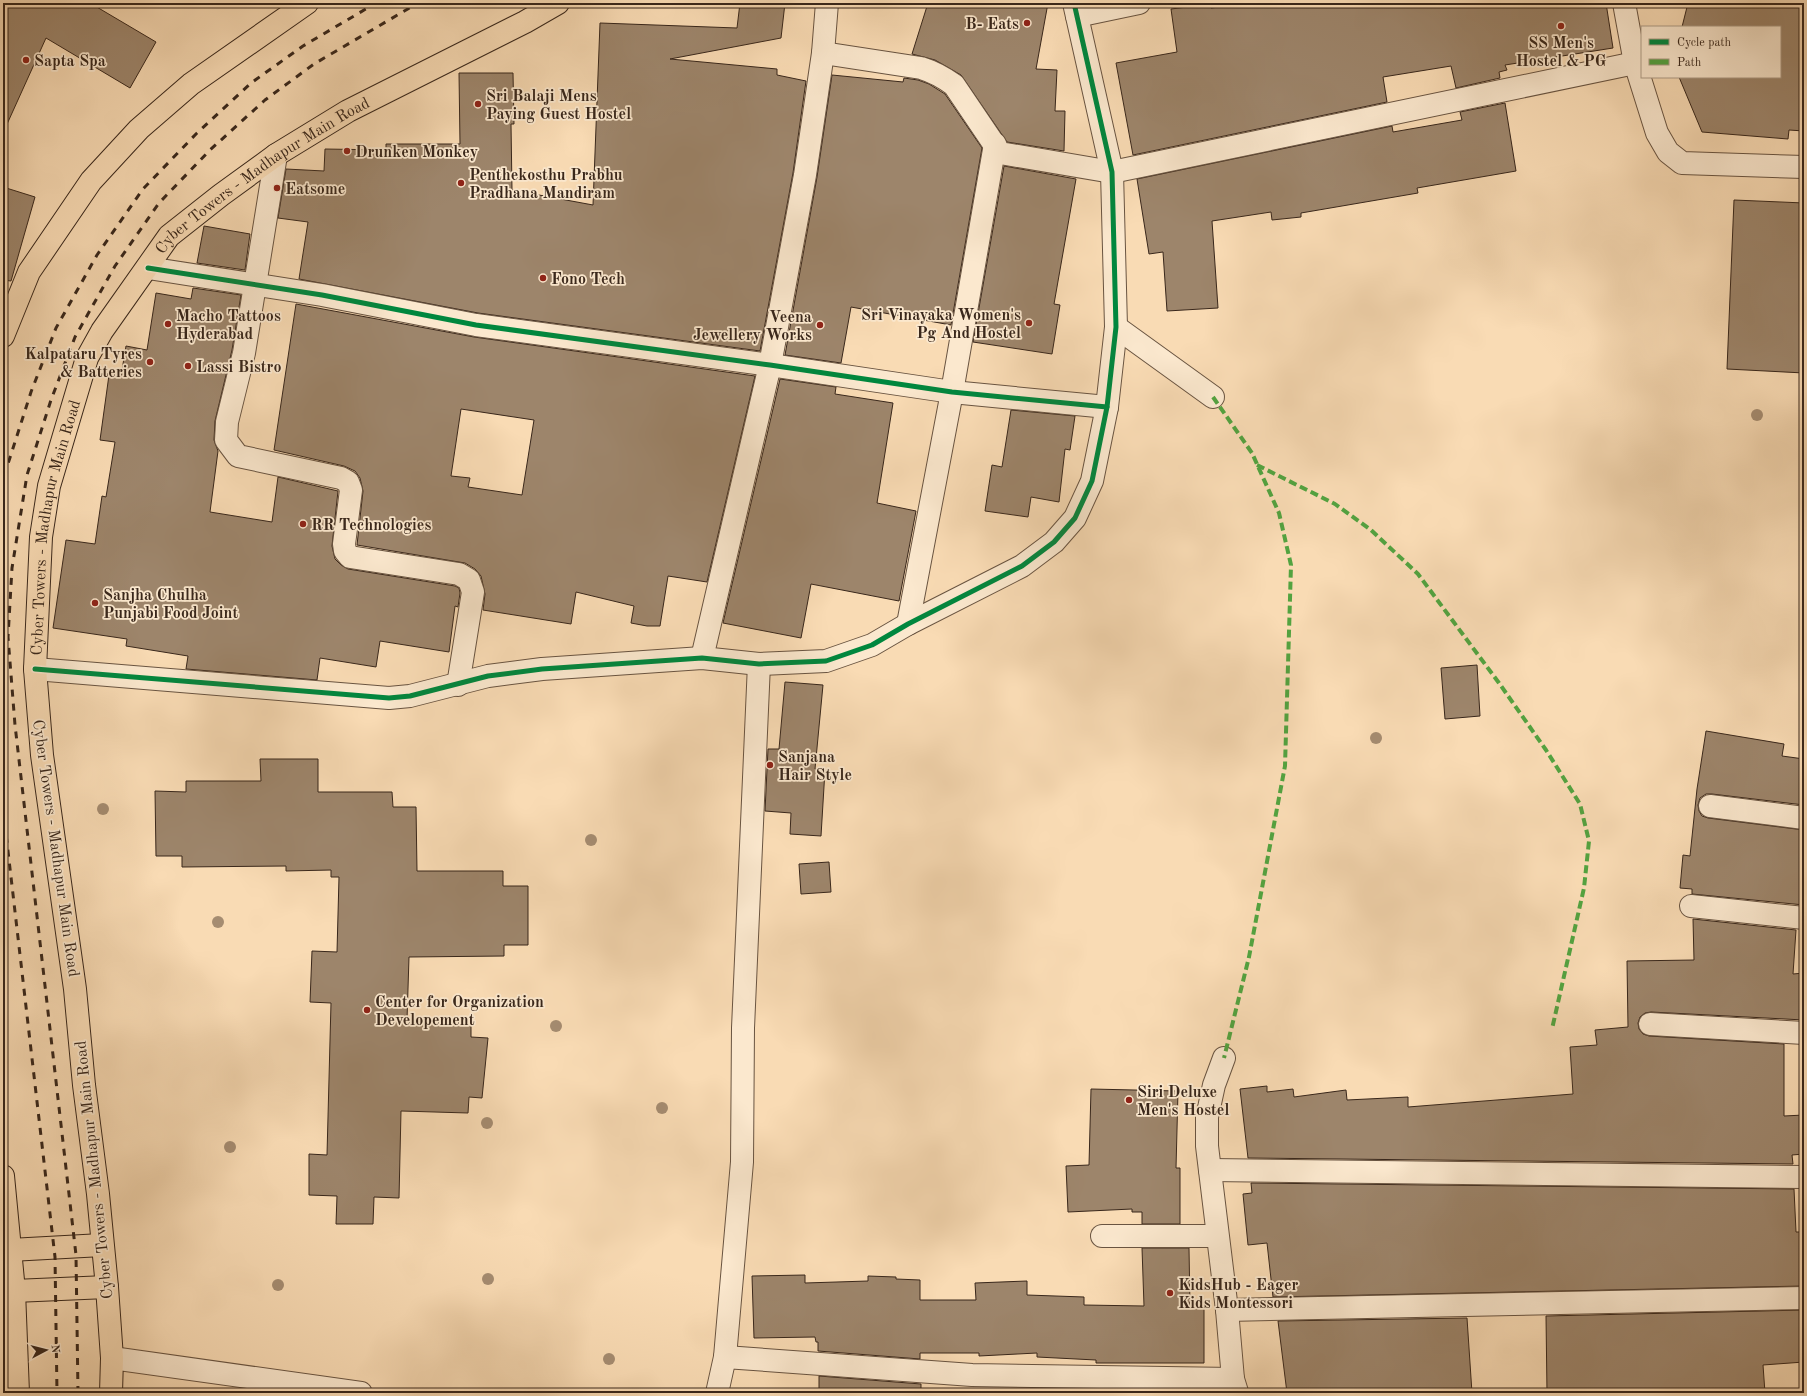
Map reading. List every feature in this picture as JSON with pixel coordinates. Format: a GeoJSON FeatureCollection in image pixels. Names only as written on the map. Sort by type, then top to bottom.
{"type":"FeatureCollection","features":[{"type":"Feature","properties":{"kind":"main road"},"geometry":{"type":"LineString","coordinates":[[3,336],[29,272],[91,181],[140,129],[191,84],[307,3]]}},
{"type":"Feature","properties":{"kind":"main road","name":"Cyber Towers - Madhapur Main Road"},"geometry":{"type":"LineString","coordinates":[[111,1393],[112,1358],[98,1194],[84,1085],[75,989],[42,754],[35,669],[41,537],[49,486],[87,358],[102,332],[169,236],[221,195],[276,155],[348,111],[526,22],[558,3]]}},
{"type":"Feature","properties":{"kind":"main road"},"geometry":{"type":"LineString","coordinates":[[3,1176],[8,1290],[18,1393]]}},
{"type":"Feature","properties":{"kind":"main road"},"geometry":{"type":"LineString","coordinates":[[6,1249],[102,1245]]}},
{"type":"Feature","properties":{"kind":"main road"},"geometry":{"type":"LineString","coordinates":[[8,1290],[107,1287]]}},
{"type":"Feature","properties":{"kind":"street"},"geometry":{"type":"LineString","coordinates":[[702,658],[770,365],[804,175],[823,52],[827,3]]}},
{"type":"Feature","properties":{"kind":"street"},"geometry":{"type":"LineString","coordinates":[[35,669],[389,698],[410,696],[435,688],[458,685],[488,676],[542,669],[702,658],[759,664],[826,660],[872,645],[908,624],[1022,566],[1054,542],[1075,518],[1092,481],[1107,407],[1116,326],[1112,172],[1076,9],[1139,3]]}},
{"type":"Feature","properties":{"kind":"street"},"geometry":{"type":"LineString","coordinates":[[1624,3],[1635,63],[1657,133],[1668,152],[1682,163],[1804,167]]}},
{"type":"Feature","properties":{"kind":"street"},"geometry":{"type":"LineString","coordinates":[[823,52],[921,68],[933,72],[954,85],[1000,153],[1112,172],[1635,63]]}},
{"type":"Feature","properties":{"kind":"street"},"geometry":{"type":"LineString","coordinates":[[908,624],[952,392],[995,144]]}},
{"type":"Feature","properties":{"kind":"street"},"geometry":{"type":"LineString","coordinates":[[276,155],[244,354],[227,422],[226,440],[238,456],[341,478],[348,482],[351,490],[344,544],[345,552],[350,557],[459,574],[469,580],[473,592],[458,685]]}},
{"type":"Feature","properties":{"kind":"street"},"geometry":{"type":"LineString","coordinates":[[148,268],[322,295],[476,325],[770,365],[952,392],[1107,407]]}},
{"type":"Feature","properties":{"kind":"street"},"geometry":{"type":"LineString","coordinates":[[1116,326],[1213,397]]}},
{"type":"Feature","properties":{"kind":"street"},"geometry":{"type":"LineString","coordinates":[[718,1393],[724,1357],[742,1162],[742,1028],[759,664]]}},
{"type":"Feature","properties":{"kind":"street"},"geometry":{"type":"LineString","coordinates":[[1710,806],[1804,818]]}},
{"type":"Feature","properties":{"kind":"street"},"geometry":{"type":"LineString","coordinates":[[1691,906],[1804,918]]}},
{"type":"Feature","properties":{"kind":"street"},"geometry":{"type":"LineString","coordinates":[[1650,1024],[1804,1033]]}},
{"type":"Feature","properties":{"kind":"street"},"geometry":{"type":"LineString","coordinates":[[724,1357],[972,1375],[1235,1386],[1207,1146],[1207,1117],[1214,1085],[1224,1058]]}},
{"type":"Feature","properties":{"kind":"street"},"geometry":{"type":"LineString","coordinates":[[1210,1170],[1804,1177]]}},
{"type":"Feature","properties":{"kind":"street"},"geometry":{"type":"LineString","coordinates":[[1102,1236],[1217,1236]]}},
{"type":"Feature","properties":{"kind":"street"},"geometry":{"type":"LineString","coordinates":[[1227,1310],[1804,1298]]}},
{"type":"Feature","properties":{"kind":"street"},"geometry":{"type":"LineString","coordinates":[[112,1358],[361,1393]]}},
{"type":"Feature","properties":{"kind":"building"},"geometry":{"type":"Polygon","coordinates":[[[3,3],[90,3],[156,42],[130,88],[46,38],[3,133],[3,3]]]}},
{"type":"Feature","properties":{"kind":"building"},"geometry":{"type":"Polygon","coordinates":[[[740,3],[785,3],[781,38],[670,59],[777,69],[777,75],[806,81],[793,173],[760,351],[478,313],[299,279],[308,222],[278,218],[286,169],[324,171],[325,149],[386,150],[386,144],[460,144],[459,73],[513,73],[514,124],[511,124],[512,190],[593,205],[600,23],[737,28],[740,3]]]}},
{"type":"Feature","properties":{"kind":"building"},"geometry":{"type":"Polygon","coordinates":[[[928,3],[1048,3],[1036,69],[1057,70],[1055,111],[1065,111],[1064,151],[1007,142],[961,75],[935,60],[912,54],[928,3]]]}},
{"type":"Feature","properties":{"kind":"building"},"geometry":{"type":"Polygon","coordinates":[[[1254,3],[1606,3],[1613,48],[1505,65],[1507,70],[1499,72],[1500,78],[1456,88],[1451,66],[1383,77],[1387,102],[1133,155],[1116,63],[1177,52],[1171,9],[1211,4],[1211,8],[1254,3]]]}},
{"type":"Feature","properties":{"kind":"building"},"geometry":{"type":"Polygon","coordinates":[[[1688,3],[1804,3],[1804,131],[1789,130],[1788,139],[1702,132],[1679,78],[1781,78],[1781,26],[1682,26],[1688,3]]]}},
{"type":"Feature","properties":{"kind":"building"},"geometry":{"type":"Polygon","coordinates":[[[832,75],[903,82],[904,78],[918,80],[929,84],[945,94],[982,148],[951,325],[851,307],[841,363],[785,355],[817,177],[832,75]]]}},
{"type":"Feature","properties":{"kind":"building"},"geometry":{"type":"Polygon","coordinates":[[[1505,103],[1516,171],[1417,188],[1418,193],[1301,213],[1301,217],[1272,220],[1271,212],[1212,221],[1218,308],[1167,311],[1163,252],[1149,254],[1137,179],[1392,126],[1393,132],[1462,120],[1460,112],[1505,103]]]}},
{"type":"Feature","properties":{"kind":"building"},"geometry":{"type":"Polygon","coordinates":[[[1004,166],[1076,179],[1054,304],[1060,305],[1052,354],[973,342],[1004,166]]]}},
{"type":"Feature","properties":{"kind":"building"},"geometry":{"type":"Polygon","coordinates":[[[3,187],[35,197],[11,281],[3,280],[3,187]]]}},
{"type":"Feature","properties":{"kind":"building"},"geometry":{"type":"Polygon","coordinates":[[[1734,200],[1804,203],[1804,373],[1727,369],[1734,200]]]}},
{"type":"Feature","properties":{"kind":"building"},"geometry":{"type":"Polygon","coordinates":[[[204,226],[250,234],[245,270],[197,263],[204,226]]]}},
{"type":"Feature","properties":{"kind":"building"},"geometry":{"type":"Polygon","coordinates":[[[193,288],[241,295],[232,350],[215,421],[214,440],[218,451],[210,512],[272,522],[278,477],[338,491],[332,546],[335,559],[341,565],[348,569],[455,586],[459,588],[460,593],[458,607],[455,606],[449,652],[380,641],[376,667],[320,658],[317,680],[186,669],[188,656],[126,646],[127,639],[53,628],[66,540],[95,544],[102,496],[106,497],[115,442],[100,440],[109,375],[121,376],[126,346],[147,350],[156,293],[191,299],[193,288]]]}},
{"type":"Feature","properties":{"kind":"building"},"geometry":{"type":"Polygon","coordinates":[[[296,304],[474,337],[755,376],[707,582],[668,576],[660,626],[647,626],[631,623],[634,606],[576,592],[571,624],[483,610],[485,594],[481,576],[475,569],[465,563],[357,545],[363,491],[360,478],[355,471],[344,466],[274,450],[296,304]],[[461,409],[451,476],[470,478],[468,487],[522,495],[534,420],[461,409]]]}},
{"type":"Feature","properties":{"kind":"building"},"geometry":{"type":"Polygon","coordinates":[[[780,379],[836,387],[835,394],[893,403],[877,503],[916,511],[899,601],[811,584],[801,638],[723,623],[780,379]]]}},
{"type":"Feature","properties":{"kind":"building"},"geometry":{"type":"Polygon","coordinates":[[[1011,410],[1075,416],[1070,450],[1065,449],[1059,502],[1031,497],[1028,517],[985,511],[992,465],[1002,467],[1011,410]]]}},
{"type":"Feature","properties":{"kind":"building"},"geometry":{"type":"Polygon","coordinates":[[[1477,665],[1480,716],[1445,719],[1441,668],[1477,665]]]}},
{"type":"Feature","properties":{"kind":"building"},"geometry":{"type":"Polygon","coordinates":[[[785,682],[823,685],[815,769],[825,770],[821,836],[790,834],[791,813],[765,811],[768,749],[779,749],[785,682]]]}},
{"type":"Feature","properties":{"kind":"building"},"geometry":{"type":"Polygon","coordinates":[[[1706,731],[1784,744],[1782,756],[1804,759],[1804,805],[1706,794],[1700,798],[1698,805],[1702,816],[1708,818],[1804,830],[1804,905],[1692,894],[1692,889],[1680,888],[1683,855],[1690,856],[1697,789],[1706,731]]]}},
{"type":"Feature","properties":{"kind":"building"},"geometry":{"type":"Polygon","coordinates":[[[260,759],[318,759],[318,792],[392,792],[393,807],[416,807],[417,871],[503,871],[503,886],[528,886],[528,945],[504,945],[504,956],[409,957],[407,1020],[471,1022],[471,1037],[488,1038],[482,1098],[469,1097],[468,1113],[401,1111],[399,1198],[374,1197],[373,1224],[336,1224],[337,1196],[309,1195],[309,1154],[327,1155],[331,1003],[310,1002],[312,951],[337,952],[339,877],[331,877],[331,870],[286,871],[286,866],[182,867],[182,856],[156,856],[155,791],[186,792],[186,781],[261,781],[260,759]]]}},
{"type":"Feature","properties":{"kind":"building"},"geometry":{"type":"Polygon","coordinates":[[[829,862],[831,892],[801,894],[799,864],[829,862]]]}},
{"type":"Feature","properties":{"kind":"building"},"geometry":{"type":"Polygon","coordinates":[[[1693,919],[1796,930],[1793,974],[1804,973],[1804,1020],[1651,1012],[1645,1013],[1640,1017],[1638,1023],[1639,1029],[1643,1034],[1649,1036],[1784,1044],[1784,1116],[1804,1115],[1804,1154],[1792,1155],[1793,1164],[1248,1158],[1240,1089],[1267,1086],[1267,1092],[1293,1089],[1294,1097],[1346,1090],[1347,1100],[1408,1097],[1408,1107],[1573,1094],[1570,1047],[1597,1045],[1595,1030],[1628,1027],[1627,961],[1694,960],[1693,919]]]}},
{"type":"Feature","properties":{"kind":"building"},"geometry":{"type":"Polygon","coordinates":[[[1091,1089],[1178,1091],[1176,1168],[1180,1168],[1180,1224],[1142,1224],[1142,1212],[1132,1212],[1132,1209],[1068,1212],[1066,1166],[1089,1165],[1091,1089]]]}},
{"type":"Feature","properties":{"kind":"building"},"geometry":{"type":"Polygon","coordinates":[[[1251,1183],[1794,1189],[1796,1232],[1804,1232],[1804,1286],[1273,1297],[1267,1243],[1248,1245],[1243,1194],[1252,1193],[1251,1183]]]}},
{"type":"Feature","properties":{"kind":"building"},"geometry":{"type":"Polygon","coordinates":[[[1142,1248],[1189,1248],[1190,1306],[1204,1306],[1204,1363],[1096,1363],[1096,1360],[1037,1357],[1037,1353],[979,1356],[979,1353],[920,1353],[920,1359],[818,1351],[818,1342],[816,1342],[815,1337],[754,1338],[752,1276],[805,1275],[805,1283],[868,1281],[868,1276],[920,1280],[920,1300],[976,1300],[975,1283],[1027,1281],[1027,1295],[1084,1297],[1084,1305],[1144,1306],[1142,1248]]]}},
{"type":"Feature","properties":{"kind":"building"},"geometry":{"type":"Polygon","coordinates":[[[1804,1310],[1804,1362],[1763,1365],[1765,1393],[1547,1393],[1546,1316],[1804,1310]]]}},
{"type":"Feature","properties":{"kind":"building"},"geometry":{"type":"Polygon","coordinates":[[[1467,1318],[1472,1393],[1287,1393],[1278,1321],[1467,1318]]]}},
{"type":"Feature","properties":{"kind":"building"},"geometry":{"type":"Polygon","coordinates":[[[819,1376],[921,1384],[921,1393],[819,1393],[819,1376]]]}},
{"type":"Feature","properties":{"kind":"railway"},"geometry":{"type":"LineString","coordinates":[[3,490],[6,470],[31,392],[56,328],[97,255],[143,189],[196,134],[251,83],[303,46],[376,3]]}},
{"type":"Feature","properties":{"kind":"railway"},"geometry":{"type":"LineString","coordinates":[[78,1393],[76,1255],[15,725],[8,637],[12,568],[27,475],[51,400],[75,337],[115,266],[159,203],[210,150],[265,100],[314,64],[418,3]]}},
{"type":"Feature","properties":{"kind":"railway"},"geometry":{"type":"LineString","coordinates":[[3,808],[55,1257],[57,1393]]}},
{"type":"Feature","properties":{"kind":"marked path"},"geometry":{"type":"LineString","coordinates":[[1213,397],[1252,453],[1279,513],[1291,565],[1285,766],[1249,957],[1224,1058]]}},
{"type":"Feature","properties":{"kind":"marked path"},"geometry":{"type":"LineString","coordinates":[[1257,465],[1335,504],[1371,530],[1418,574],[1499,683],[1546,750],[1580,804],[1589,841],[1584,888],[1552,1029]]}},
{"type":"Feature","properties":{"kind":"cycle path"},"geometry":{"type":"LineString","coordinates":[[35,669],[389,698],[410,696],[488,676],[542,669],[702,658],[759,664],[826,661],[872,645],[908,624],[1022,566],[1054,542],[1075,518],[1092,481],[1107,407],[1116,327],[1112,172],[1074,3]]}},
{"type":"Feature","properties":{"kind":"cycle path"},"geometry":{"type":"LineString","coordinates":[[148,268],[322,295],[476,325],[770,365],[952,392],[1107,407]]}},
{"type":"Feature","properties":{"kind":"place","name":"B- Eats"},"geometry":{"type":"Point","coordinates":[1027,23]}},
{"type":"Feature","properties":{"kind":"place","name":"SS Men's Hostel & PG"},"geometry":{"type":"Point","coordinates":[1561,26]}},
{"type":"Feature","properties":{"kind":"place","name":"Sapta Spa"},"geometry":{"type":"Point","coordinates":[26,60]}},
{"type":"Feature","properties":{"kind":"place","name":"Sri Balaji Mens Paying Guest Hostel"},"geometry":{"type":"Point","coordinates":[478,104]}},
{"type":"Feature","properties":{"kind":"place","name":"Drunken Monkey"},"geometry":{"type":"Point","coordinates":[347,151]}},
{"type":"Feature","properties":{"kind":"place","name":"Penthekosthu Prabhu Pradhana Mandiram"},"geometry":{"type":"Point","coordinates":[461,183]}},
{"type":"Feature","properties":{"kind":"place","name":"Eatsome"},"geometry":{"type":"Point","coordinates":[277,188]}},
{"type":"Feature","properties":{"kind":"place","name":"Fono Tech"},"geometry":{"type":"Point","coordinates":[543,278]}},
{"type":"Feature","properties":{"kind":"place","name":"Sri Vinayaka Women's Pg And Hostel"},"geometry":{"type":"Point","coordinates":[1029,323]}},
{"type":"Feature","properties":{"kind":"place","name":"Macho Tattoos Hyderabad"},"geometry":{"type":"Point","coordinates":[168,324]}},
{"type":"Feature","properties":{"kind":"place","name":"Veena Jewellery Works"},"geometry":{"type":"Point","coordinates":[820,325]}},
{"type":"Feature","properties":{"kind":"place","name":"Kalpataru Tyres & Batteries"},"geometry":{"type":"Point","coordinates":[150,362]}},
{"type":"Feature","properties":{"kind":"place","name":"Lassi Bistro"},"geometry":{"type":"Point","coordinates":[188,366]}},
{"type":"Feature","properties":{"kind":"place","name":"RR Technologies"},"geometry":{"type":"Point","coordinates":[303,524]}},
{"type":"Feature","properties":{"kind":"place","name":"Sanjha Chulha Punjabi Food Joint"},"geometry":{"type":"Point","coordinates":[95,603]}},
{"type":"Feature","properties":{"kind":"place","name":"Sanjana Hair Style"},"geometry":{"type":"Point","coordinates":[770,765]}},
{"type":"Feature","properties":{"kind":"place","name":"Center for Organization Developement"},"geometry":{"type":"Point","coordinates":[367,1010]}},
{"type":"Feature","properties":{"kind":"place","name":"Siri Deluxe Men's Hostel"},"geometry":{"type":"Point","coordinates":[1129,1100]}},
{"type":"Feature","properties":{"kind":"place","name":"KidsHub - Eager Kids Montessori"},"geometry":{"type":"Point","coordinates":[1170,1293]}}]}
